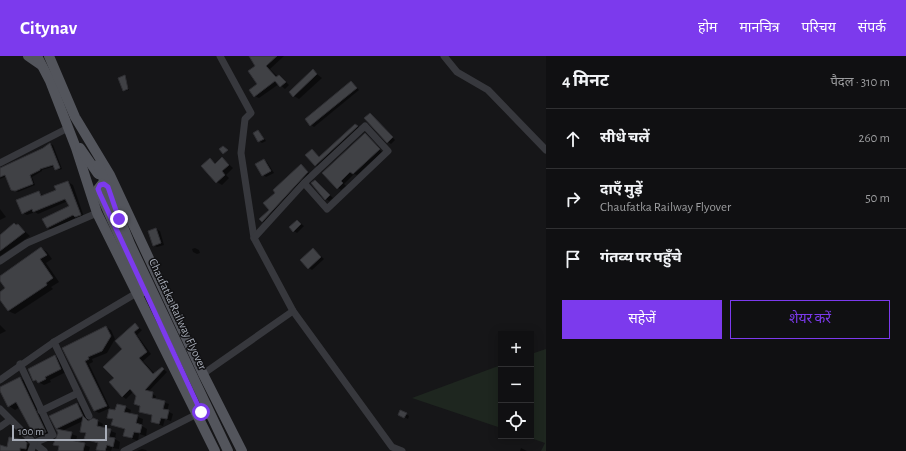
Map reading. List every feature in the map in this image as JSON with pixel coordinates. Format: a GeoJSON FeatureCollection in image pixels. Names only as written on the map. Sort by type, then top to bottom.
{"type":"FeatureCollection","features":[{"type":"Feature","properties":{"kind":"main road"},"geometry":{"type":"LineString","coordinates":[[28,56],[44,68]]}},
{"type":"Feature","properties":{"kind":"main road"},"geometry":{"type":"LineString","coordinates":[[37,56],[44,68],[81,162],[97,213],[140,290]]}},
{"type":"Feature","properties":{"kind":"main road"},"geometry":{"type":"LineString","coordinates":[[49,56],[100,175]]}},
{"type":"Feature","properties":{"kind":"main road"},"geometry":{"type":"LineString","coordinates":[[69,132],[100,175]]}},
{"type":"Feature","properties":{"kind":"main road"},"geometry":{"type":"LineString","coordinates":[[82,132],[110,175],[203,374],[242,451]]}},
{"type":"Feature","properties":{"kind":"main road"},"geometry":{"type":"LineString","coordinates":[[92,198],[91,184],[100,175]]}},
{"type":"Feature","properties":{"kind":"main road","name":"Chaufatka Railway Flyover"},"geometry":{"type":"LineString","coordinates":[[100,175],[108,187],[130,244],[228,451]]}},
{"type":"Feature","properties":{"kind":"main road"},"geometry":{"type":"LineString","coordinates":[[108,187],[102,184],[98,189],[140,290],[219,451]]}},
{"type":"Feature","properties":{"kind":"main road"},"geometry":{"type":"LineString","coordinates":[[199,412],[215,451]]}},
{"type":"Feature","properties":{"kind":"street"},"geometry":{"type":"LineString","coordinates":[[220,56],[251,113],[245,119],[240,153],[254,238],[293,311],[392,447],[402,451]]}},
{"type":"Feature","properties":{"kind":"street"},"geometry":{"type":"LineString","coordinates":[[444,56],[457,72],[488,90],[546,150]]}},
{"type":"Feature","properties":{"kind":"street"},"geometry":{"type":"LineString","coordinates":[[254,238],[304,183],[365,126],[388,151],[327,209],[304,183]]}},
{"type":"Feature","properties":{"kind":"street"},"geometry":{"type":"LineString","coordinates":[[0,164],[69,132]]}},
{"type":"Feature","properties":{"kind":"street"},"geometry":{"type":"LineString","coordinates":[[0,261],[28,243],[97,213]]}},
{"type":"Feature","properties":{"kind":"street"},"geometry":{"type":"LineString","coordinates":[[0,380],[20,364],[54,342],[140,290]]}},
{"type":"Feature","properties":{"kind":"street"},"geometry":{"type":"LineString","coordinates":[[203,374],[293,311]]}},
{"type":"Feature","properties":{"kind":"street"},"geometry":{"type":"LineString","coordinates":[[54,342],[89,416]]}},
{"type":"Feature","properties":{"kind":"street"},"geometry":{"type":"LineString","coordinates":[[20,364],[53,435],[34,443],[31,451]]}},
{"type":"Feature","properties":{"kind":"street"},"geometry":{"type":"LineString","coordinates":[[41,411],[78,393]]}},
{"type":"Feature","properties":{"kind":"street"},"geometry":{"type":"LineString","coordinates":[[0,409],[44,451]]}},
{"type":"Feature","properties":{"kind":"street"},"geometry":{"type":"LineString","coordinates":[[124,451],[199,412]]}},
{"type":"Feature","properties":{"kind":"street"},"geometry":{"type":"LineString","coordinates":[[0,427],[10,420]]}},
{"type":"Feature","properties":{"kind":"shaded area"},"geometry":{"type":"Polygon","coordinates":[[[546,349],[546,451],[541,451],[545,443],[534,439],[534,353],[546,349]]]}},
{"type":"Feature","properties":{"kind":"shaded area"},"geometry":{"type":"Polygon","coordinates":[[[498,366],[498,427],[412,398],[498,366]]]}},
{"type":"Feature","properties":{"kind":"building"},"geometry":{"type":"Polygon","coordinates":[[[249,56],[277,56],[266,66],[276,77],[279,75],[286,82],[280,87],[275,81],[254,97],[249,90],[257,84],[248,71],[255,66],[249,56]]]}},
{"type":"Feature","properties":{"kind":"building"},"geometry":{"type":"Polygon","coordinates":[[[313,69],[317,74],[293,97],[289,92],[313,69]]]}},
{"type":"Feature","properties":{"kind":"building"},"geometry":{"type":"Polygon","coordinates":[[[125,75],[128,89],[123,91],[118,78],[125,75]]]}},
{"type":"Feature","properties":{"kind":"building"},"geometry":{"type":"Polygon","coordinates":[[[351,81],[357,88],[310,126],[305,119],[351,81]]]}},
{"type":"Feature","properties":{"kind":"building"},"geometry":{"type":"Polygon","coordinates":[[[370,113],[393,137],[387,143],[364,118],[370,113]]]}},
{"type":"Feature","properties":{"kind":"building"},"geometry":{"type":"Polygon","coordinates":[[[355,124],[358,126],[315,166],[305,155],[312,149],[319,157],[355,124]]]}},
{"type":"Feature","properties":{"kind":"building"},"geometry":{"type":"Polygon","coordinates":[[[258,130],[264,139],[258,142],[253,133],[258,130]]]}},
{"type":"Feature","properties":{"kind":"building"},"geometry":{"type":"Polygon","coordinates":[[[365,133],[380,149],[353,174],[350,172],[341,181],[343,183],[337,189],[322,173],[365,133]]]}},
{"type":"Feature","properties":{"kind":"building"},"geometry":{"type":"Polygon","coordinates":[[[50,143],[60,168],[55,170],[53,165],[40,169],[30,175],[33,184],[15,191],[11,190],[5,175],[0,177],[0,168],[43,148],[50,143]]]}},
{"type":"Feature","properties":{"kind":"building"},"geometry":{"type":"Polygon","coordinates":[[[223,146],[228,150],[223,154],[219,149],[223,146]]]}},
{"type":"Feature","properties":{"kind":"building"},"geometry":{"type":"Polygon","coordinates":[[[222,157],[229,165],[222,171],[225,175],[216,183],[201,166],[210,158],[215,164],[222,157]]]}},
{"type":"Feature","properties":{"kind":"building"},"geometry":{"type":"Polygon","coordinates":[[[264,159],[271,171],[262,176],[255,164],[264,159]]]}},
{"type":"Feature","properties":{"kind":"building"},"geometry":{"type":"Polygon","coordinates":[[[301,164],[308,172],[262,222],[259,219],[269,210],[263,203],[275,193],[273,190],[301,164]]]}},
{"type":"Feature","properties":{"kind":"building"},"geometry":{"type":"Polygon","coordinates":[[[315,180],[330,195],[325,200],[311,183],[315,180]]]}},
{"type":"Feature","properties":{"kind":"building"},"geometry":{"type":"Polygon","coordinates":[[[68,181],[81,215],[75,217],[73,215],[47,228],[42,219],[69,206],[65,199],[33,212],[32,209],[22,214],[16,200],[39,191],[41,196],[56,190],[54,186],[68,181]]]}},
{"type":"Feature","properties":{"kind":"building"},"geometry":{"type":"Polygon","coordinates":[[[297,220],[301,224],[293,232],[289,227],[297,220]]]}},
{"type":"Feature","properties":{"kind":"building"},"geometry":{"type":"Polygon","coordinates":[[[14,223],[16,225],[18,224],[25,232],[0,251],[0,235],[14,223]]]}},
{"type":"Feature","properties":{"kind":"building"},"geometry":{"type":"Polygon","coordinates":[[[156,228],[161,243],[153,246],[148,231],[156,228]]]}},
{"type":"Feature","properties":{"kind":"building"},"geometry":{"type":"Polygon","coordinates":[[[41,247],[47,255],[40,259],[53,278],[46,283],[47,285],[8,311],[0,300],[0,292],[5,288],[0,281],[0,276],[41,247]]]}},
{"type":"Feature","properties":{"kind":"building"},"geometry":{"type":"Polygon","coordinates":[[[313,248],[321,257],[308,269],[300,260],[313,248]]]}},
{"type":"Feature","properties":{"kind":"building"},"geometry":{"type":"Polygon","coordinates":[[[135,323],[139,328],[134,332],[147,352],[139,358],[153,374],[162,367],[164,369],[145,390],[153,392],[152,398],[165,401],[163,409],[169,410],[167,419],[161,418],[159,424],[151,422],[152,415],[139,412],[140,406],[134,404],[136,396],[130,389],[122,397],[109,382],[114,378],[103,367],[122,349],[115,341],[135,323]]]}},
{"type":"Feature","properties":{"kind":"building"},"geometry":{"type":"Polygon","coordinates":[[[106,326],[111,336],[102,351],[88,357],[89,359],[85,361],[107,406],[94,411],[62,348],[106,326]]]}},
{"type":"Feature","properties":{"kind":"building"},"geometry":{"type":"Polygon","coordinates":[[[55,355],[61,369],[45,377],[46,379],[38,383],[36,380],[33,381],[28,369],[55,355]]]}},
{"type":"Feature","properties":{"kind":"building"},"geometry":{"type":"Polygon","coordinates":[[[20,377],[46,432],[35,437],[16,402],[8,407],[0,391],[0,387],[20,377]]]}},
{"type":"Feature","properties":{"kind":"building"},"geometry":{"type":"Polygon","coordinates":[[[77,403],[83,416],[56,429],[72,432],[70,440],[85,443],[83,451],[58,451],[59,446],[53,445],[58,433],[49,416],[77,403]]]}},
{"type":"Feature","properties":{"kind":"building"},"geometry":{"type":"Polygon","coordinates":[[[117,404],[126,406],[124,412],[138,415],[136,423],[142,425],[140,433],[134,432],[132,438],[123,436],[125,429],[111,425],[113,419],[107,418],[109,409],[115,410],[117,404]]]}},
{"type":"Feature","properties":{"kind":"building"},"geometry":{"type":"Polygon","coordinates":[[[400,410],[407,413],[404,418],[398,415],[400,410]]]}},
{"type":"Feature","properties":{"kind":"building"},"geometry":{"type":"Polygon","coordinates":[[[83,416],[88,421],[93,418],[98,420],[97,426],[111,429],[109,437],[115,438],[113,447],[107,445],[105,451],[96,450],[98,443],[84,439],[86,433],[80,432],[83,416]]]}},
{"type":"Feature","properties":{"kind":"building"},"geometry":{"type":"Polygon","coordinates":[[[9,437],[24,440],[27,443],[26,449],[20,448],[20,451],[0,451],[0,445],[7,447],[9,437]]]}},
{"type":"Feature","properties":{"kind":"route"},"geometry":{"type":"LineString","coordinates":[[119,219],[108,187],[104,184],[100,185],[98,189],[126,254],[201,412]]}}]}
